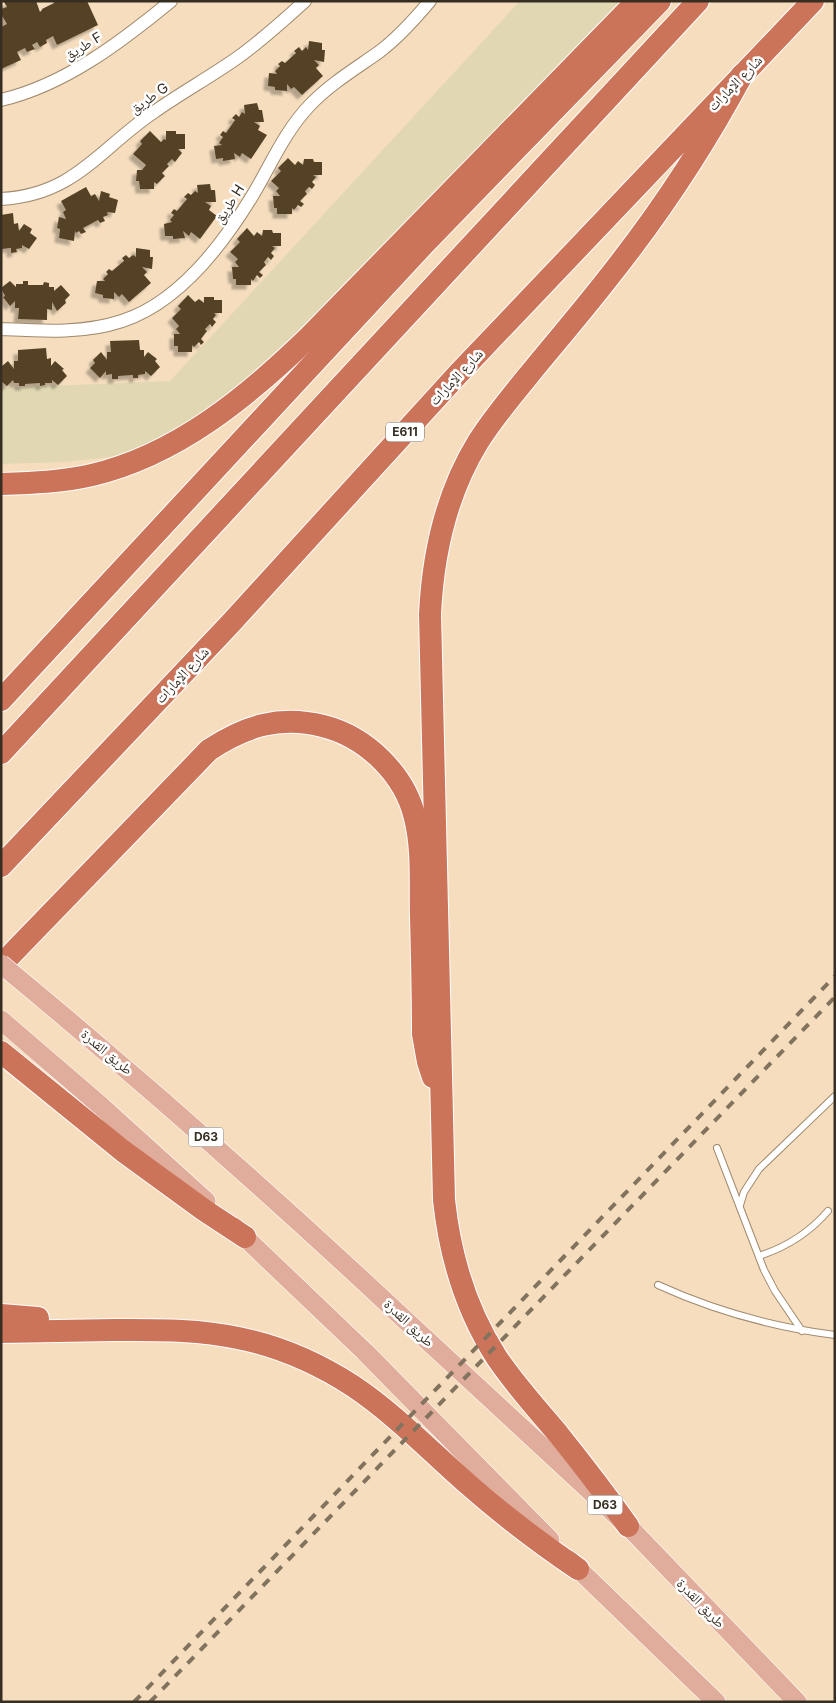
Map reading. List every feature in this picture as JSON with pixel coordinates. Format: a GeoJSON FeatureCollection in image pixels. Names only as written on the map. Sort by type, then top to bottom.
{"type":"FeatureCollection","features":[{"type":"Feature","properties":{"kind":"highway"},"geometry":{"type":"LineString","coordinates":[[1,484],[47,482],[93,475],[164,448],[235,403],[308,338],[637,1]]}},
{"type":"Feature","properties":{"kind":"highway"},"geometry":{"type":"LineString","coordinates":[[1,700],[68,630],[258,421],[406,264],[660,1]]}},
{"type":"Feature","properties":{"kind":"highway"},"geometry":{"type":"LineString","coordinates":[[1,753],[698,1]]}},
{"type":"Feature","properties":{"kind":"highway","name":"شارع الإمارات"},"geometry":{"type":"LineString","coordinates":[[1,866],[230,624],[459,373],[813,1]]}},
{"type":"Feature","properties":{"kind":"highway"},"geometry":{"type":"LineString","coordinates":[[628,1526],[581,1463],[510,1377],[496,1357],[474,1315],[457,1270],[447,1224],[444,1200],[430,614],[431,584],[442,525],[463,469],[478,442],[494,417],[606,281],[654,217],[705,141],[742,75]]}},
{"type":"Feature","properties":{"kind":"highway"},"geometry":{"type":"LineString","coordinates":[[1,680],[14,666],[68,630]]}},
{"type":"Feature","properties":{"kind":"highway"},"geometry":{"type":"LineString","coordinates":[[1,965],[209,750],[246,729],[267,724],[288,721],[310,723],[331,728],[368,747],[384,762],[401,784],[415,817],[420,860],[423,1034],[428,1062],[442,1096]]}},
{"type":"Feature","properties":{"kind":"highway"},"geometry":{"type":"LineString","coordinates":[[1,1052],[131,1157],[245,1237]]}},
{"type":"Feature","properties":{"kind":"highway"},"geometry":{"type":"LineString","coordinates":[[1,1315],[74,1321],[126,1330]]}},
{"type":"Feature","properties":{"kind":"highway"},"geometry":{"type":"LineString","coordinates":[[1,1332],[126,1330],[199,1332],[239,1338],[279,1350],[317,1366],[353,1386],[386,1411],[496,1508],[578,1569]]}},
{"type":"Feature","properties":{"kind":"main road","name":"طريق القدرة"},"geometry":{"type":"LineString","coordinates":[[1,965],[140,1080],[239,1166],[628,1526],[797,1702]]}},
{"type":"Feature","properties":{"kind":"main road"},"geometry":{"type":"LineString","coordinates":[[1,1020],[101,1106],[245,1237],[365,1352],[578,1569],[716,1702]]}},
{"type":"Feature","properties":{"kind":"street","name":"طريق F"},"geometry":{"type":"LineString","coordinates":[[1,100],[50,83],[95,57],[135,30],[171,1]]}},
{"type":"Feature","properties":{"kind":"street","name":"طريق G"},"geometry":{"type":"LineString","coordinates":[[1,199],[16,198],[41,192],[65,182],[87,168],[152,113],[238,58],[305,1]]}},
{"type":"Feature","properties":{"kind":"street","name":"طريق H"},"geometry":{"type":"LineString","coordinates":[[1,329],[40,331],[80,330],[122,321],[161,302],[198,270],[229,234],[289,132],[309,106],[334,82],[380,51],[397,37],[430,1]]}},
{"type":"Feature","properties":{"kind":"lane"},"geometry":{"type":"LineString","coordinates":[[740,1206],[744,1192],[759,1169],[835,1096]]}},
{"type":"Feature","properties":{"kind":"lane"},"geometry":{"type":"LineString","coordinates":[[717,1148],[775,1291],[802,1331]]}},
{"type":"Feature","properties":{"kind":"lane"},"geometry":{"type":"LineString","coordinates":[[760,1256],[798,1239],[819,1221],[828,1210]]}},
{"type":"Feature","properties":{"kind":"lane"},"geometry":{"type":"LineString","coordinates":[[658,1285],[714,1309],[743,1318],[802,1331],[835,1335]]}},
{"type":"Feature","properties":{"kind":"sand"},"geometry":{"type":"Polygon","coordinates":[[[520,1],[627,1],[308,336],[155,446],[118,456],[64,462],[1,464],[1,388],[170,381],[520,1]]]}},
{"type":"Feature","properties":{"kind":"building"},"geometry":{"type":"Polygon","coordinates":[[[36,1],[40,12],[54,3],[54,1],[87,1],[98,25],[57,45],[53,36],[40,47],[37,42],[32,45],[35,49],[27,52],[25,48],[17,52],[21,60],[1,69],[1,27],[7,24],[1,14],[1,9],[7,7],[4,2],[36,1]]]}},
{"type":"Feature","properties":{"kind":"building"},"geometry":{"type":"Polygon","coordinates":[[[309,41],[322,43],[322,50],[325,50],[324,62],[314,60],[319,65],[316,68],[323,76],[302,95],[294,87],[291,89],[287,84],[287,91],[275,90],[275,87],[268,86],[269,73],[277,74],[275,71],[280,66],[278,64],[282,61],[285,63],[296,53],[294,51],[299,47],[302,51],[306,47],[308,50],[309,41]]]}},
{"type":"Feature","properties":{"kind":"building"},"geometry":{"type":"Polygon","coordinates":[[[257,103],[259,110],[262,110],[264,122],[254,122],[260,126],[258,130],[267,135],[251,159],[242,153],[240,157],[234,153],[235,159],[223,161],[223,158],[216,159],[214,146],[222,145],[219,143],[223,137],[220,135],[223,131],[226,133],[235,120],[232,118],[236,114],[239,117],[242,112],[245,114],[244,105],[257,103]]]}},
{"type":"Feature","properties":{"kind":"building"},"geometry":{"type":"Polygon","coordinates":[[[150,131],[161,142],[164,139],[166,140],[166,131],[176,131],[176,134],[185,134],[185,149],[178,149],[182,153],[175,162],[172,159],[167,164],[169,166],[162,173],[165,176],[157,184],[154,182],[154,189],[140,189],[139,181],[136,181],[137,170],[142,170],[146,165],[133,154],[142,144],[140,141],[150,131]]]}},
{"type":"Feature","properties":{"kind":"building"},"geometry":{"type":"Polygon","coordinates":[[[288,158],[295,165],[298,161],[303,165],[304,159],[322,162],[322,175],[313,175],[316,177],[312,182],[315,185],[312,189],[309,187],[305,191],[307,194],[300,201],[304,204],[301,207],[298,205],[294,210],[292,208],[292,214],[277,214],[277,208],[274,208],[273,196],[280,196],[276,191],[279,188],[271,181],[281,171],[278,168],[288,158]]]}},
{"type":"Feature","properties":{"kind":"building"},"geometry":{"type":"Polygon","coordinates":[[[210,184],[211,190],[215,190],[216,202],[205,202],[211,206],[209,210],[217,216],[200,239],[191,232],[189,236],[183,231],[185,238],[173,239],[173,236],[165,236],[164,224],[172,222],[170,220],[174,215],[171,213],[174,209],[177,211],[187,199],[184,197],[188,193],[191,195],[195,191],[198,193],[197,185],[210,184]]]}},
{"type":"Feature","properties":{"kind":"building"},"geometry":{"type":"Polygon","coordinates":[[[86,187],[91,196],[95,194],[99,201],[101,191],[110,194],[109,197],[118,200],[115,213],[107,212],[108,215],[103,217],[105,221],[100,223],[98,220],[83,228],[86,232],[81,234],[79,231],[76,233],[75,231],[74,241],[59,238],[60,229],[57,228],[59,217],[66,219],[63,212],[66,210],[61,201],[86,187]]]}},
{"type":"Feature","properties":{"kind":"building"},"geometry":{"type":"Polygon","coordinates":[[[13,213],[14,224],[18,223],[19,231],[24,224],[32,229],[30,233],[37,238],[29,249],[22,245],[22,248],[16,249],[17,252],[11,253],[11,248],[1,249],[1,215],[13,213]]]}},
{"type":"Feature","properties":{"kind":"building"},"geometry":{"type":"Polygon","coordinates":[[[247,228],[254,236],[257,232],[262,236],[263,230],[281,233],[281,246],[272,246],[275,248],[271,253],[274,256],[271,260],[268,257],[264,262],[266,265],[259,272],[263,275],[260,278],[257,275],[253,281],[251,279],[251,285],[236,285],[236,279],[233,279],[232,267],[239,267],[235,262],[238,259],[230,252],[240,242],[237,239],[247,228]]]}},
{"type":"Feature","properties":{"kind":"building"},"geometry":{"type":"Polygon","coordinates":[[[136,248],[150,250],[150,257],[153,257],[152,269],[142,267],[147,272],[144,275],[151,283],[129,302],[122,294],[119,297],[114,292],[114,299],[103,298],[103,295],[95,293],[97,281],[105,281],[103,279],[108,274],[106,272],[109,269],[112,271],[124,261],[122,258],[126,255],[129,258],[133,255],[136,257],[136,248]]]}},
{"type":"Feature","properties":{"kind":"building"},"geometry":{"type":"Polygon","coordinates":[[[10,281],[16,287],[16,284],[23,284],[23,281],[28,281],[28,285],[49,283],[49,287],[54,287],[54,291],[61,285],[70,295],[65,300],[66,303],[57,311],[52,302],[52,310],[47,309],[47,320],[18,319],[19,308],[15,308],[15,301],[10,306],[3,297],[5,296],[1,288],[10,281]]]}},
{"type":"Feature","properties":{"kind":"building"},"geometry":{"type":"Polygon","coordinates":[[[188,295],[195,302],[199,299],[204,303],[204,297],[214,297],[214,300],[222,300],[222,313],[214,313],[216,315],[213,319],[216,322],[212,327],[210,324],[205,329],[207,331],[201,339],[204,342],[201,345],[199,342],[194,347],[192,345],[192,352],[178,352],[178,346],[174,346],[174,334],[180,334],[176,329],[179,326],[172,318],[181,309],[178,306],[188,295]]]}},
{"type":"Feature","properties":{"kind":"building"},"geometry":{"type":"Polygon","coordinates":[[[139,340],[140,350],[144,350],[144,357],[148,352],[157,359],[155,361],[160,367],[151,376],[145,371],[145,374],[138,375],[138,378],[133,378],[133,375],[118,376],[118,379],[112,379],[112,374],[106,375],[106,371],[100,378],[90,368],[95,363],[93,360],[101,352],[107,360],[107,352],[111,352],[110,341],[139,340]]]}},
{"type":"Feature","properties":{"kind":"building"},"geometry":{"type":"Polygon","coordinates":[[[46,348],[47,359],[51,358],[51,366],[55,361],[64,369],[62,370],[67,376],[58,385],[52,380],[52,383],[45,383],[45,385],[40,386],[40,383],[19,386],[19,383],[14,383],[13,380],[7,386],[1,381],[1,367],[8,361],[14,369],[14,361],[18,361],[18,350],[46,348]]]}},
{"type":"Feature","properties":{"kind":"railway"},"geometry":{"type":"LineString","coordinates":[[134,1702],[835,976]]}},
{"type":"Feature","properties":{"kind":"railway"},"geometry":{"type":"LineString","coordinates":[[150,1702],[835,997]]}}]}
